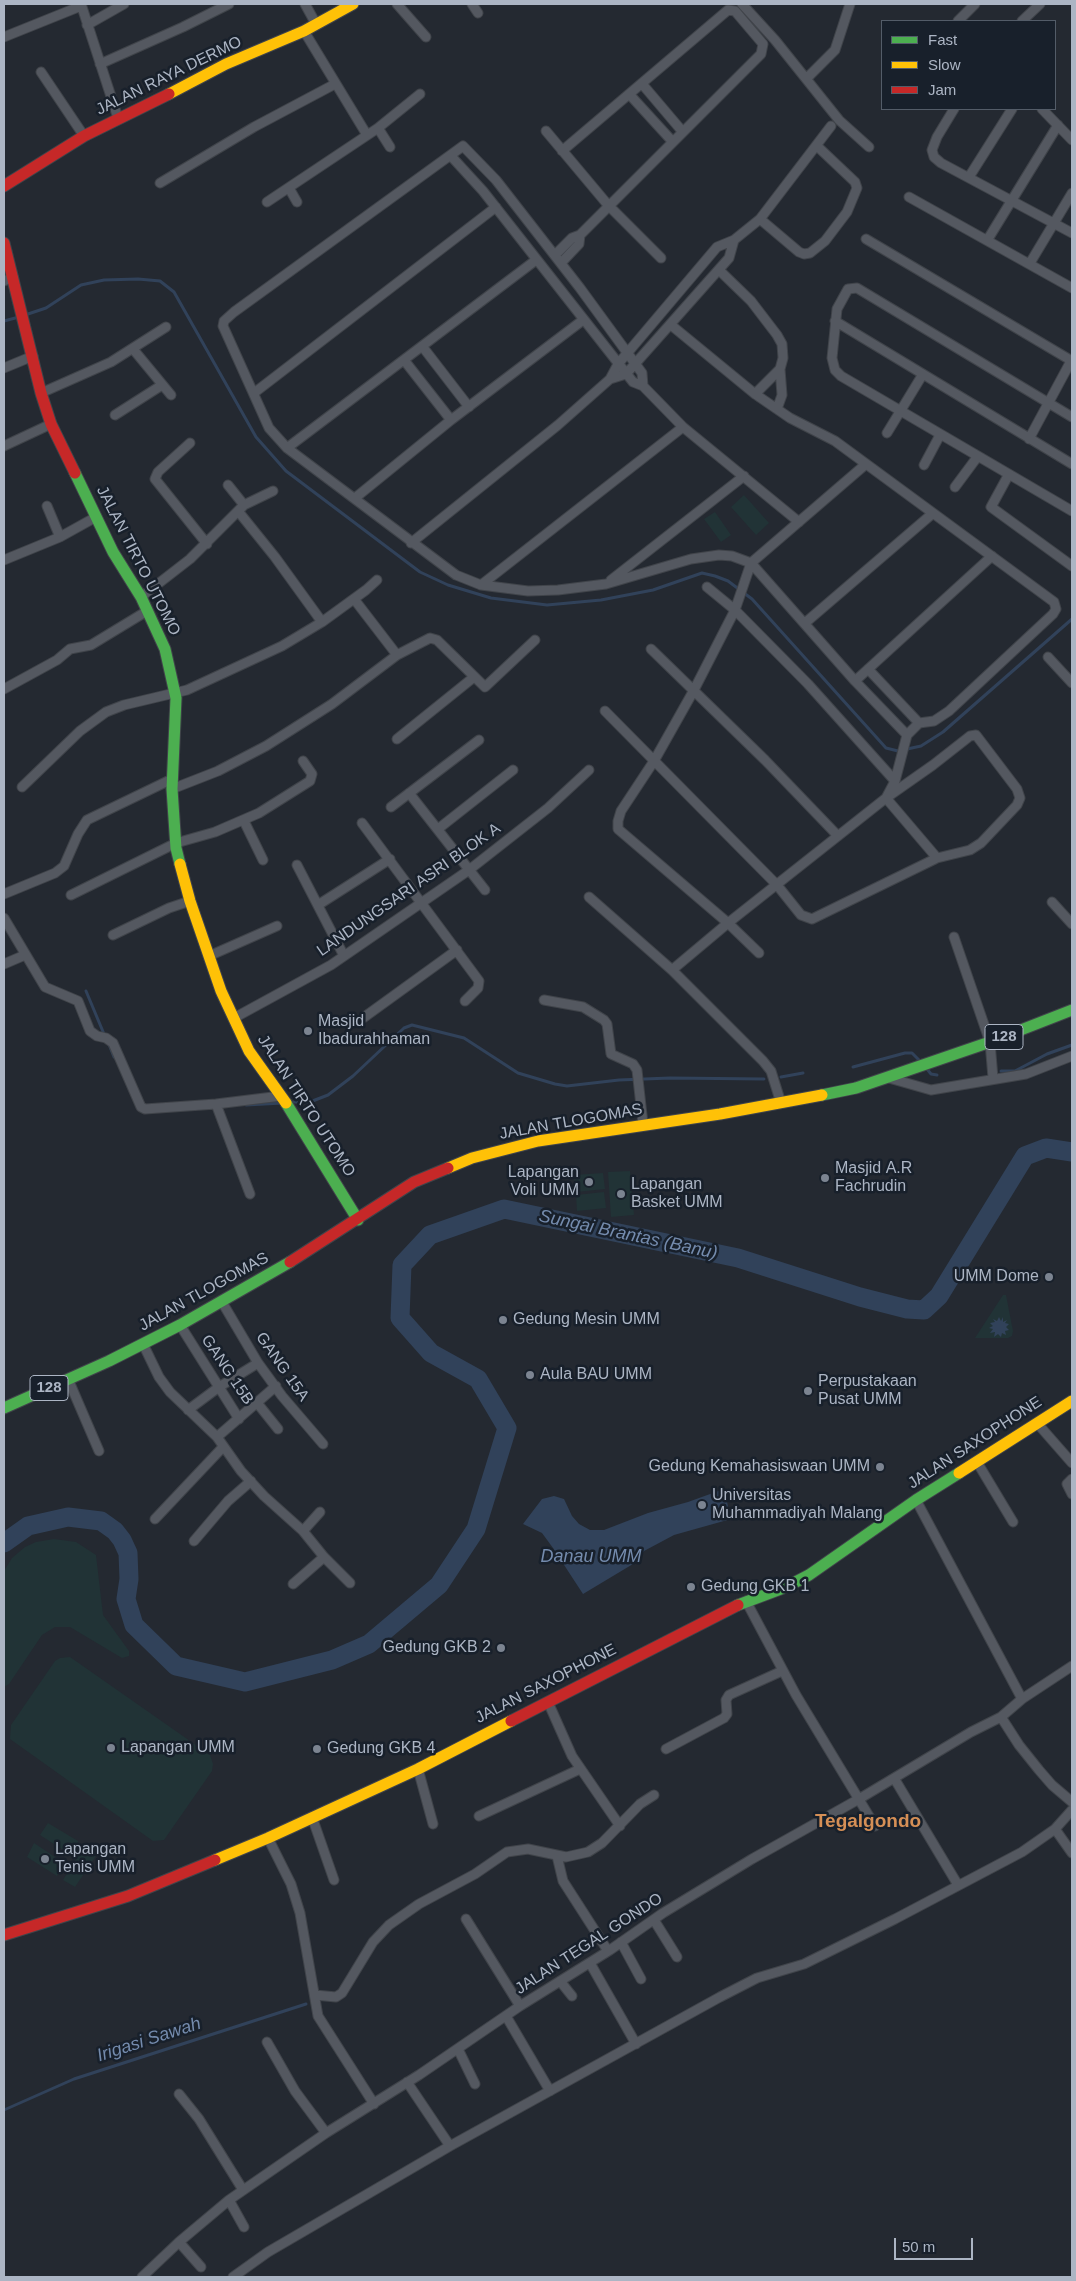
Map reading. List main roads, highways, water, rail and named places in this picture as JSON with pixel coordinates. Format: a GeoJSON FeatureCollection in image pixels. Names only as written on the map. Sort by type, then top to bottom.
{"type":"FeatureCollection","features":[{"type":"Feature","properties":{"kind":"main road","name":"JALAN RAYA DERMO"},"geometry":{"type":"LineString","coordinates":[[4,186],[84,136],[118,118],[226,64],[304,31],[347,6]]}},
{"type":"Feature","properties":{"kind":"main road","name":"JALAN TIRTO UTOMO"},"geometry":{"type":"LineString","coordinates":[[4,243],[9,279],[23,314],[41,394],[51,424],[113,552],[141,597],[165,649],[176,692],[172,784],[176,843],[190,901],[221,991],[249,1051],[285,1101],[358,1220]]}},
{"type":"Feature","properties":{"kind":"main road","name":"JALAN TLOGOMAS"},"geometry":{"type":"LineString","coordinates":[[4,1408],[180,1325],[280,1269],[414,1182],[472,1158],[538,1141],[781,1103],[856,1088],[990,1042],[1072,1010]]}},
{"type":"Feature","properties":{"kind":"main road","name":"JALAN SAXOPHONE"},"geometry":{"type":"LineString","coordinates":[[4,1935],[128,1896],[268,1838],[418,1769],[746,1602],[786,1587],[809,1575],[916,1500],[1072,1401]]}},
{"type":"Feature","properties":{"kind":"water"},"geometry":{"type":"Polygon","coordinates":[[[999,1317],[1001,1321],[1003,1317],[1003,1322],[1007,1320],[1005,1323],[1009,1324],[1006,1327],[1009,1330],[1005,1331],[1006,1335],[1002,1333],[1001,1337],[998,1334],[994,1337],[995,1332],[990,1333],[993,1329],[989,1328],[993,1326],[990,1323],[995,1322],[993,1319],[997,1321],[999,1317]]]}},
{"type":"Feature","properties":{"kind":"water","name":"Danau UMM"},"geometry":{"type":"Polygon","coordinates":[[[724,1489],[731,1519],[674,1535],[644,1551],[638,1561],[583,1594],[542,1533],[523,1524],[542,1499],[554,1496],[564,1499],[572,1516],[579,1524],[590,1530],[604,1530],[648,1513],[688,1502],[724,1489]]]}},
{"type":"Feature","properties":{"kind":"waterway"},"geometry":{"type":"LineString","coordinates":[[25,315],[46,308],[81,285],[104,280],[138,279],[160,281],[174,292],[256,437],[286,471],[420,572],[448,585],[491,598],[547,605],[601,600],[653,590],[702,573],[715,576],[728,581],[752,599],[886,748],[898,751],[921,746],[943,732],[1072,619]]}},
{"type":"Feature","properties":{"kind":"waterway"},"geometry":{"type":"LineString","coordinates":[[4,321],[19,317]]}},
{"type":"Feature","properties":{"kind":"waterway"},"geometry":{"type":"LineString","coordinates":[[86,991],[104,1034]]}},
{"type":"Feature","properties":{"kind":"waterway"},"geometry":{"type":"LineString","coordinates":[[291,1102],[310,1102],[328,1095],[353,1076],[404,1028],[412,1025],[464,1038],[518,1073],[567,1086],[619,1080],[670,1078],[764,1079]]}},
{"type":"Feature","properties":{"kind":"waterway"},"geometry":{"type":"LineString","coordinates":[[108,1042],[114,1057]]}},
{"type":"Feature","properties":{"kind":"waterway"},"geometry":{"type":"LineString","coordinates":[[1001,1071],[1015,1071],[1047,1054],[1072,1045]]}},
{"type":"Feature","properties":{"kind":"waterway"},"geometry":{"type":"LineString","coordinates":[[853,1067],[905,1053],[912,1053],[921,1062]]}},
{"type":"Feature","properties":{"kind":"waterway"},"geometry":{"type":"LineString","coordinates":[[927,1069],[931,1074],[937,1075]]}},
{"type":"Feature","properties":{"kind":"waterway"},"geometry":{"type":"LineString","coordinates":[[781,1077],[803,1073]]}},
{"type":"Feature","properties":{"kind":"waterway"},"geometry":{"type":"LineString","coordinates":[[246,1105],[283,1103]]}},
{"type":"Feature","properties":{"kind":"waterway","name":"Sungai Brantas (Banu)"},"geometry":{"type":"LineString","coordinates":[[4,1543],[28,1526],[68,1517],[101,1521],[115,1531],[128,1553],[129,1579],[126,1599],[134,1625],[176,1666],[245,1682],[332,1660],[369,1644],[439,1585],[476,1529],[507,1428],[478,1379],[431,1353],[400,1318],[402,1265],[430,1235],[504,1209],[738,1258],[860,1297],[907,1309],[924,1310],[939,1296],[1025,1156],[1046,1148],[1072,1152]]}},
{"type":"Feature","properties":{"kind":"waterway","name":"Irigasi Sawah"},"geometry":{"type":"LineString","coordinates":[[4,2110],[74,2079],[306,2004]]}},
{"type":"Feature","properties":{"kind":"place","name":"Masjid Ibadurahhaman"},"geometry":{"type":"Point","coordinates":[308,1031]}},
{"type":"Feature","properties":{"kind":"place","name":"Masjid A.R Fachrudin"},"geometry":{"type":"Point","coordinates":[825,1178]}},
{"type":"Feature","properties":{"kind":"place","name":"Lapangan Voli UMM"},"geometry":{"type":"Point","coordinates":[589,1182]}},
{"type":"Feature","properties":{"kind":"place","name":"Lapangan Basket UMM"},"geometry":{"type":"Point","coordinates":[621,1194]}},
{"type":"Feature","properties":{"kind":"place","name":"UMM Dome"},"geometry":{"type":"Point","coordinates":[1049,1277]}},
{"type":"Feature","properties":{"kind":"place","name":"Gedung Mesin UMM"},"geometry":{"type":"Point","coordinates":[503,1320]}},
{"type":"Feature","properties":{"kind":"place","name":"Aula BAU UMM"},"geometry":{"type":"Point","coordinates":[530,1375]}},
{"type":"Feature","properties":{"kind":"place","name":"Perpustakaan Pusat UMM"},"geometry":{"type":"Point","coordinates":[808,1391]}},
{"type":"Feature","properties":{"kind":"place","name":"Gedung Kemahasiswaan UMM"},"geometry":{"type":"Point","coordinates":[880,1467]}},
{"type":"Feature","properties":{"kind":"place","name":"Universitas Muhammadiyah Malang"},"geometry":{"type":"Point","coordinates":[702,1505]}},
{"type":"Feature","properties":{"kind":"place","name":"Gedung GKB 1"},"geometry":{"type":"Point","coordinates":[691,1587]}},
{"type":"Feature","properties":{"kind":"place","name":"Gedung GKB 2"},"geometry":{"type":"Point","coordinates":[501,1648]}},
{"type":"Feature","properties":{"kind":"place","name":"Lapangan UMM"},"geometry":{"type":"Point","coordinates":[111,1748]}},
{"type":"Feature","properties":{"kind":"place","name":"Gedung GKB 4"},"geometry":{"type":"Point","coordinates":[317,1749]}},
{"type":"Feature","properties":{"kind":"place","name":"Lapangan Tenis UMM"},"geometry":{"type":"Point","coordinates":[45,1859]}},
{"type":"Feature","properties":{"kind":"district","name":"Tegalgondo"},"geometry":{"type":"Point","coordinates":[868,1822]}}]}
